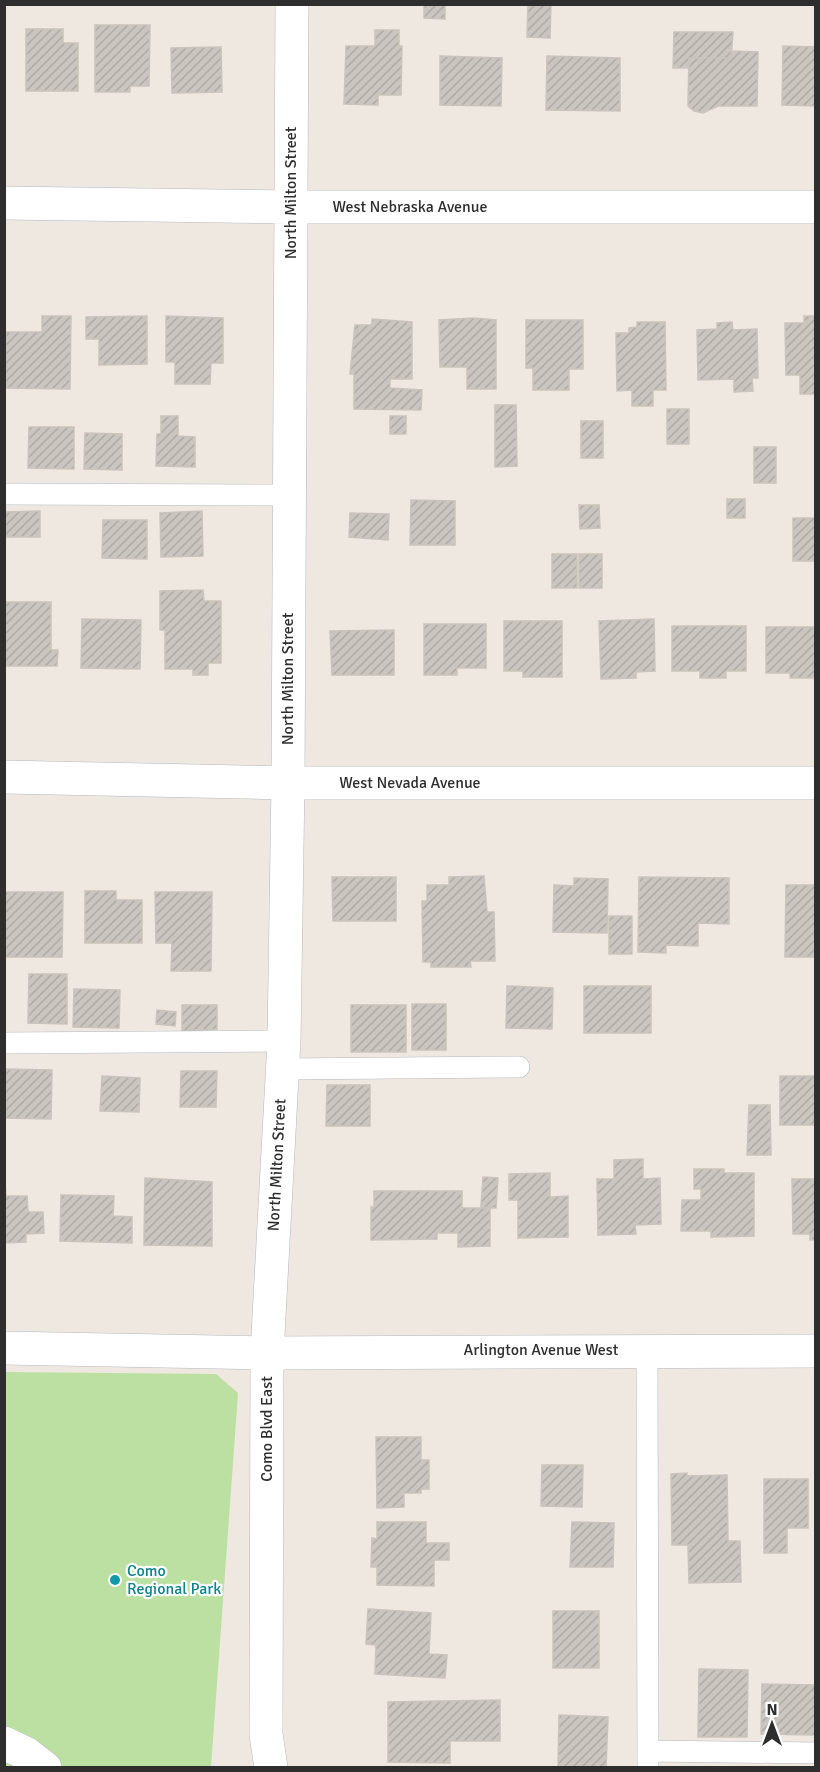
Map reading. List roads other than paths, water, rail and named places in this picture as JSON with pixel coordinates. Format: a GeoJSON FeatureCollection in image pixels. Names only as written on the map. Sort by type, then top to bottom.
{"type":"FeatureCollection","features":[{"type":"Feature","properties":{"kind":"street","name":"North Milton Street"},"geometry":{"type":"LineString","coordinates":[[267,1353],[283,1055],[288,783],[292,4]]}},
{"type":"Feature","properties":{"kind":"street","name":"West Nebraska Avenue"},"geometry":{"type":"LineString","coordinates":[[4,203],[291,207],[816,207]]}},
{"type":"Feature","properties":{"kind":"street","name":"West Nevada Avenue"},"geometry":{"type":"LineString","coordinates":[[4,777],[288,783],[816,783]]}},
{"type":"Feature","properties":{"kind":"street","name":"Como Blvd East"},"geometry":{"type":"LineString","coordinates":[[4,1348],[267,1353],[266,1734],[272,1767]]}},
{"type":"Feature","properties":{"kind":"street","name":"Arlington Avenue West"},"geometry":{"type":"LineString","coordinates":[[267,1353],[816,1351]]}},
{"type":"Feature","properties":{"kind":"street"},"geometry":{"type":"LineString","coordinates":[[4,1743],[27,1754],[45,1767]]}},
{"type":"Feature","properties":{"kind":"lane"},"geometry":{"type":"LineString","coordinates":[[4,494],[290,495]]}},
{"type":"Feature","properties":{"kind":"lane"},"geometry":{"type":"LineString","coordinates":[[4,1043],[519,1067]]}},
{"type":"Feature","properties":{"kind":"lane"},"geometry":{"type":"LineString","coordinates":[[647,1350],[648,1759],[816,1753]]}},
{"type":"Feature","properties":{"kind":"place","name":"Como Regional Park"},"geometry":{"type":"Point","coordinates":[115,1580]}}]}
